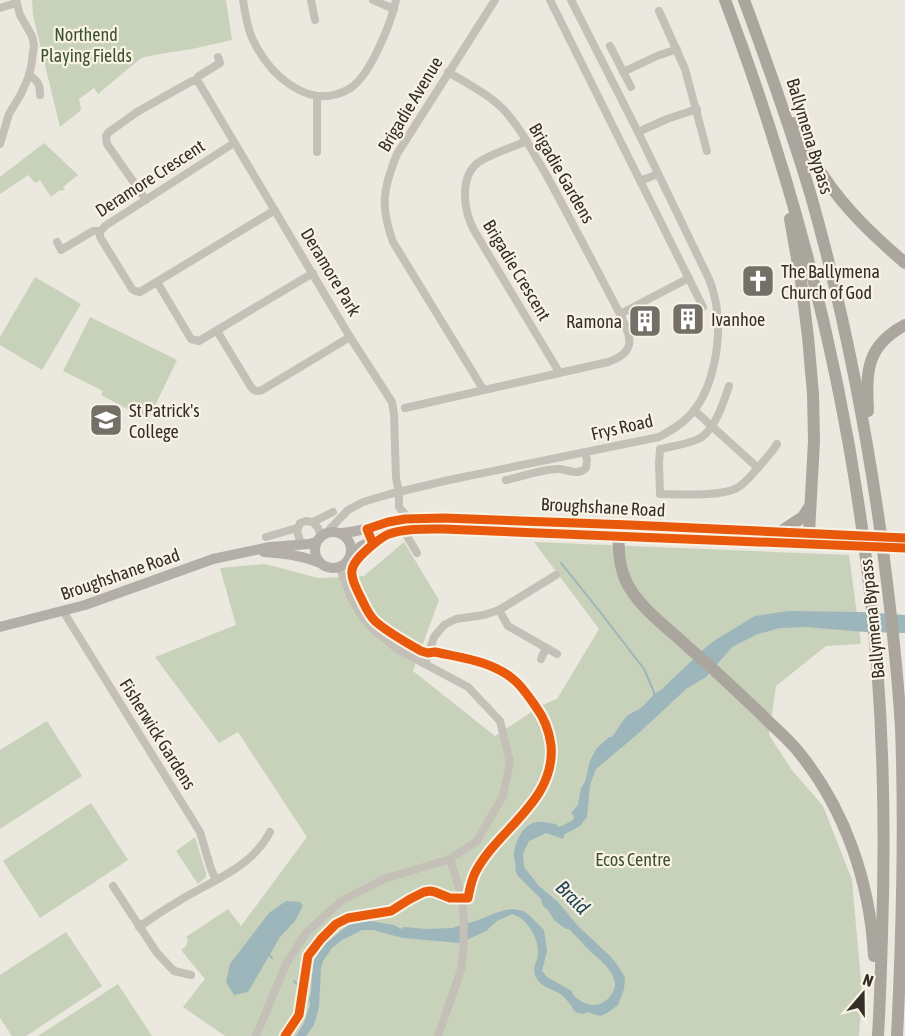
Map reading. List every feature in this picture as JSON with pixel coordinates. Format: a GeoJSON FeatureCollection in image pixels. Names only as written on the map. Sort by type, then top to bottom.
{"type":"FeatureCollection","features":[{"type":"Feature","properties":{"kind":"highway","name":"Ballymena Bypass"},"geometry":{"type":"LineString","coordinates":[[725,0],[770,124],[798,221],[832,358],[852,464],[871,602],[880,719],[885,860],[878,1036]]}},
{"type":"Feature","properties":{"kind":"highway","name":"Ballymena Bypass"},"geometry":{"type":"LineString","coordinates":[[744,0],[774,82],[830,267],[857,385],[871,466],[890,602],[901,729],[903,868],[897,1036]]}},
{"type":"Feature","properties":{"kind":"highway"},"geometry":{"type":"LineString","coordinates":[[774,82],[802,138],[837,196],[876,237],[905,262]]}},
{"type":"Feature","properties":{"kind":"highway"},"geometry":{"type":"LineString","coordinates":[[770,124],[793,232],[808,337],[814,441],[809,539]]}},
{"type":"Feature","properties":{"kind":"highway"},"geometry":{"type":"LineString","coordinates":[[871,466],[867,372],[883,341],[893,332],[905,326]]}},
{"type":"Feature","properties":{"kind":"highway"},"geometry":{"type":"LineString","coordinates":[[780,532],[803,517],[811,505]]}},
{"type":"Feature","properties":{"kind":"highway"},"geometry":{"type":"LineString","coordinates":[[619,536],[620,560],[625,580],[637,599],[797,750],[834,805],[862,872],[873,934],[880,1014]]}},
{"type":"Feature","properties":{"kind":"highway"},"geometry":{"type":"LineString","coordinates":[[898,1001],[905,956]]}},
{"type":"Feature","properties":{"kind":"main road","name":"Broughshane Road"},"geometry":{"type":"LineString","coordinates":[[351,553],[404,523],[454,518],[780,532],[809,539]]}},
{"type":"Feature","properties":{"kind":"main road","name":"Broughshane Road"},"geometry":{"type":"LineString","coordinates":[[0,627],[85,605],[228,555],[301,544],[329,535],[353,533],[388,522],[444,529],[619,536],[904,541]]}},
{"type":"Feature","properties":{"kind":"main road"},"geometry":{"type":"LineString","coordinates":[[619,536],[624,528],[630,525]]}},
{"type":"Feature","properties":{"kind":"main road"},"geometry":{"type":"LineString","coordinates":[[252,552],[293,554],[329,567],[339,567],[347,561],[351,553],[349,542],[329,535],[315,553],[320,563]]}},
{"type":"Feature","properties":{"kind":"street"},"geometry":{"type":"LineString","coordinates":[[243,0],[253,40],[270,65],[285,81],[301,91],[318,97],[326,97],[348,89],[365,73],[387,31],[395,4],[373,0]]}},
{"type":"Feature","properties":{"kind":"street"},"geometry":{"type":"LineString","coordinates":[[311,0],[315,20]]}},
{"type":"Feature","properties":{"kind":"street","name":"Brigadie Avenue"},"geometry":{"type":"LineString","coordinates":[[483,389],[393,242],[384,201],[389,175],[397,154],[495,0]]}},
{"type":"Feature","properties":{"kind":"street"},"geometry":{"type":"LineString","coordinates":[[550,0],[703,307]]}},
{"type":"Feature","properties":{"kind":"street","name":"Frys Road"},"geometry":{"type":"LineString","coordinates":[[329,535],[337,514],[399,492],[658,437],[682,423],[707,390],[717,343],[717,311],[709,279],[571,0]]}},
{"type":"Feature","properties":{"kind":"street"},"geometry":{"type":"LineString","coordinates":[[0,8],[16,1],[20,15],[34,42],[31,67],[21,94],[9,114],[0,123]]}},
{"type":"Feature","properties":{"kind":"street"},"geometry":{"type":"LineString","coordinates":[[659,11],[685,69],[707,151]]}},
{"type":"Feature","properties":{"kind":"street"},"geometry":{"type":"LineString","coordinates":[[609,46],[631,87]]}},
{"type":"Feature","properties":{"kind":"street"},"geometry":{"type":"LineString","coordinates":[[623,72],[677,49]]}},
{"type":"Feature","properties":{"kind":"street"},"geometry":{"type":"LineString","coordinates":[[146,200],[107,145],[106,136],[137,112],[195,81],[220,63],[218,57]]}},
{"type":"Feature","properties":{"kind":"street","name":"Brigadie Gardens"},"geometry":{"type":"LineString","coordinates":[[405,408],[605,363],[622,356],[630,337],[573,222],[512,119],[501,106],[448,72]]}},
{"type":"Feature","properties":{"kind":"street"},"geometry":{"type":"LineString","coordinates":[[28,75],[37,80],[40,95]]}},
{"type":"Feature","properties":{"kind":"street","name":"Deramore Park"},"geometry":{"type":"LineString","coordinates":[[195,81],[199,83],[350,337],[392,402],[399,507],[417,553]]}},
{"type":"Feature","properties":{"kind":"street"},"geometry":{"type":"LineString","coordinates":[[317,152],[318,97]]}},
{"type":"Feature","properties":{"kind":"street"},"geometry":{"type":"LineString","coordinates":[[638,132],[667,118],[697,109]]}},
{"type":"Feature","properties":{"kind":"street"},"geometry":{"type":"LineString","coordinates":[[0,144],[9,114]]}},
{"type":"Feature","properties":{"kind":"street","name":"Brigadie Crescent"},"geometry":{"type":"LineString","coordinates":[[527,141],[475,165],[468,180],[465,205],[475,232],[559,372]]}},
{"type":"Feature","properties":{"kind":"street","name":"Deramore Crescent"},"geometry":{"type":"LineString","coordinates":[[234,143],[105,226],[100,231],[100,238],[134,291],[142,291],[275,210]]}},
{"type":"Feature","properties":{"kind":"street"},"geometry":{"type":"LineString","coordinates":[[640,181],[658,174]]}},
{"type":"Feature","properties":{"kind":"street"},"geometry":{"type":"LineString","coordinates":[[57,242],[62,250],[93,231],[100,231]]}},
{"type":"Feature","properties":{"kind":"street"},"geometry":{"type":"LineString","coordinates":[[157,282],[191,339],[202,340],[313,273]]}},
{"type":"Feature","properties":{"kind":"street"},"geometry":{"type":"LineString","coordinates":[[620,314],[688,278]]}},
{"type":"Feature","properties":{"kind":"street"},"geometry":{"type":"LineString","coordinates":[[217,331],[255,391],[262,390],[350,337]]}},
{"type":"Feature","properties":{"kind":"street"},"geometry":{"type":"LineString","coordinates":[[729,386],[712,427],[704,436],[660,449],[660,494],[722,493],[738,488],[777,444]]}},
{"type":"Feature","properties":{"kind":"street"},"geometry":{"type":"LineString","coordinates":[[694,410],[758,468]]}},
{"type":"Feature","properties":{"kind":"street"},"geometry":{"type":"LineString","coordinates":[[506,480],[559,469],[574,473],[580,472],[586,468],[585,452]]}},
{"type":"Feature","properties":{"kind":"street"},"geometry":{"type":"LineString","coordinates":[[301,544],[297,534],[300,523],[313,522],[337,514]]}},
{"type":"Feature","properties":{"kind":"street"},"geometry":{"type":"LineString","coordinates":[[313,522],[329,535]]}},
{"type":"Feature","properties":{"kind":"street"},"geometry":{"type":"LineString","coordinates":[[266,537],[297,528]]}},
{"type":"Feature","properties":{"kind":"street"},"geometry":{"type":"LineString","coordinates":[[256,1036],[286,964],[306,933],[341,901],[384,879],[450,859],[477,841],[503,796],[510,762],[501,721],[468,687],[389,644],[376,632],[363,618],[352,600],[339,567]]}},
{"type":"Feature","properties":{"kind":"street"},"geometry":{"type":"LineString","coordinates":[[425,664],[434,638],[444,625],[456,619],[499,610],[556,574]]}},
{"type":"Feature","properties":{"kind":"street"},"geometry":{"type":"LineString","coordinates":[[499,610],[508,626],[557,654]]}},
{"type":"Feature","properties":{"kind":"street","name":"Fisherwick Gardens"},"geometry":{"type":"LineString","coordinates":[[63,611],[200,832],[216,880]]}},
{"type":"Feature","properties":{"kind":"street"},"geometry":{"type":"LineString","coordinates":[[541,659],[546,648]]}},
{"type":"Feature","properties":{"kind":"street"},"geometry":{"type":"LineString","coordinates":[[139,927],[177,902],[237,869],[265,842],[270,832]]}},
{"type":"Feature","properties":{"kind":"street"},"geometry":{"type":"LineString","coordinates":[[438,1036],[461,970],[463,954],[462,898],[450,859]]}},
{"type":"Feature","properties":{"kind":"street"},"geometry":{"type":"LineString","coordinates":[[113,886],[157,953],[174,972],[191,975]]}},
{"type":"Feature","properties":{"kind":"green space","name":"Northend Playing Fields"},"geometry":{"type":"Polygon","coordinates":[[[32,0],[226,0],[232,40],[141,58],[98,94],[94,88],[79,99],[81,110],[60,127],[33,15],[32,0]]]}},
{"type":"Feature","properties":{"kind":"green space"},"geometry":{"type":"Polygon","coordinates":[[[44,143],[78,175],[63,187],[65,189],[51,197],[40,180],[35,183],[28,175],[0,194],[0,177],[44,143]]]}},
{"type":"Feature","properties":{"kind":"green space"},"geometry":{"type":"Polygon","coordinates":[[[35,277],[81,304],[42,370],[0,345],[0,337],[35,277]]]}},
{"type":"Feature","properties":{"kind":"green space"},"geometry":{"type":"Polygon","coordinates":[[[90,317],[177,360],[148,420],[101,395],[103,391],[63,371],[90,317]]]}},
{"type":"Feature","properties":{"kind":"green space","name":"Ecos Centre"},"geometry":{"type":"Polygon","coordinates":[[[404,542],[439,600],[413,671],[495,736],[542,705],[557,699],[599,629],[534,542],[849,555],[861,644],[826,646],[776,686],[769,735],[791,769],[823,806],[852,880],[862,993],[859,1036],[225,1036],[183,1007],[205,979],[181,950],[186,946],[188,940],[186,937],[228,909],[241,926],[307,837],[238,732],[219,743],[155,657],[236,625],[220,568],[265,564],[318,578],[364,576],[404,542]]]}},
{"type":"Feature","properties":{"kind":"green space"},"geometry":{"type":"Polygon","coordinates":[[[47,721],[82,776],[0,829],[0,750],[47,721]]]}},
{"type":"Feature","properties":{"kind":"green space"},"geometry":{"type":"Polygon","coordinates":[[[91,803],[128,860],[40,918],[3,861],[91,803]]]}},
{"type":"Feature","properties":{"kind":"green space"},"geometry":{"type":"Polygon","coordinates":[[[195,837],[206,873],[206,877],[198,884],[176,851],[195,837]]]}},
{"type":"Feature","properties":{"kind":"green space"},"geometry":{"type":"Polygon","coordinates":[[[66,932],[102,986],[26,1036],[12,1036],[0,1018],[0,975],[66,932]]]}},
{"type":"Feature","properties":{"kind":"green space"},"geometry":{"type":"Polygon","coordinates":[[[118,984],[152,1036],[38,1036],[118,984]]]}},
{"type":"Feature","properties":{"kind":"water"},"geometry":{"type":"Polygon","coordinates":[[[788,611],[905,615],[905,633],[806,627],[780,628],[758,634],[732,647],[706,677],[686,689],[596,769],[590,785],[587,817],[580,826],[565,834],[563,839],[546,833],[529,841],[523,854],[524,867],[539,886],[558,902],[578,926],[609,955],[625,977],[624,989],[618,1005],[600,1016],[587,1012],[583,1014],[575,1012],[564,997],[540,983],[534,972],[538,947],[534,935],[523,920],[512,914],[497,921],[486,931],[460,943],[403,938],[374,930],[362,930],[342,940],[332,948],[323,961],[319,1007],[314,1025],[306,1036],[296,1036],[304,1023],[310,1005],[313,962],[324,945],[347,926],[362,921],[394,925],[401,929],[404,927],[452,928],[505,910],[523,911],[544,930],[547,951],[542,971],[547,977],[572,991],[575,997],[585,1003],[594,1005],[606,1001],[615,987],[611,972],[569,929],[554,920],[543,906],[541,899],[518,876],[514,856],[517,840],[527,826],[537,822],[556,824],[558,827],[573,820],[574,816],[571,813],[578,805],[581,788],[596,749],[612,737],[626,717],[643,706],[706,647],[755,616],[788,611]]]}},
{"type":"Feature","properties":{"kind":"water"},"geometry":{"type":"Polygon","coordinates":[[[286,901],[300,902],[303,906],[295,921],[280,937],[248,992],[234,995],[226,982],[230,964],[269,913],[286,901]]]}},
{"type":"Feature","properties":{"kind":"waterway"},"geometry":{"type":"LineString","coordinates":[[561,563],[644,669],[654,695]]}},
{"type":"Feature","properties":{"kind":"waterway"},"geometry":{"type":"LineString","coordinates":[[269,955],[272,958]]}},
{"type":"Feature","properties":{"kind":"waterway"},"geometry":{"type":"LineString","coordinates":[[294,981],[300,987]]}},
{"type":"Feature","properties":{"kind":"cycle path"},"geometry":{"type":"LineString","coordinates":[[373,544],[367,529],[405,519],[444,518],[905,538]]}},
{"type":"Feature","properties":{"kind":"cycle path"},"geometry":{"type":"LineString","coordinates":[[285,1036],[299,1015],[308,956],[321,939],[336,924],[348,918],[391,911],[424,892],[435,892],[450,898],[468,898],[476,871],[498,841],[536,798],[545,782],[550,765],[551,745],[544,720],[513,679],[495,668],[476,661],[421,651],[391,633],[373,618],[357,589],[352,570],[362,554],[377,541],[387,535],[403,531],[444,529],[905,548]]}},
{"type":"Feature","properties":{"kind":"place","name":"The Ballymena Church of God"},"geometry":{"type":"Point","coordinates":[758,281]}},
{"type":"Feature","properties":{"kind":"place","name":"Ivanhoe"},"geometry":{"type":"Point","coordinates":[688,319]}},
{"type":"Feature","properties":{"kind":"place","name":"Ramona"},"geometry":{"type":"Point","coordinates":[645,321]}},
{"type":"Feature","properties":{"kind":"place","name":"St Patrick's College"},"geometry":{"type":"Point","coordinates":[106,420]}},
{"type":"Feature","properties":{"kind":"water label","name":"Braid"},"geometry":{"type":"Point","coordinates":[573,897]}}]}
